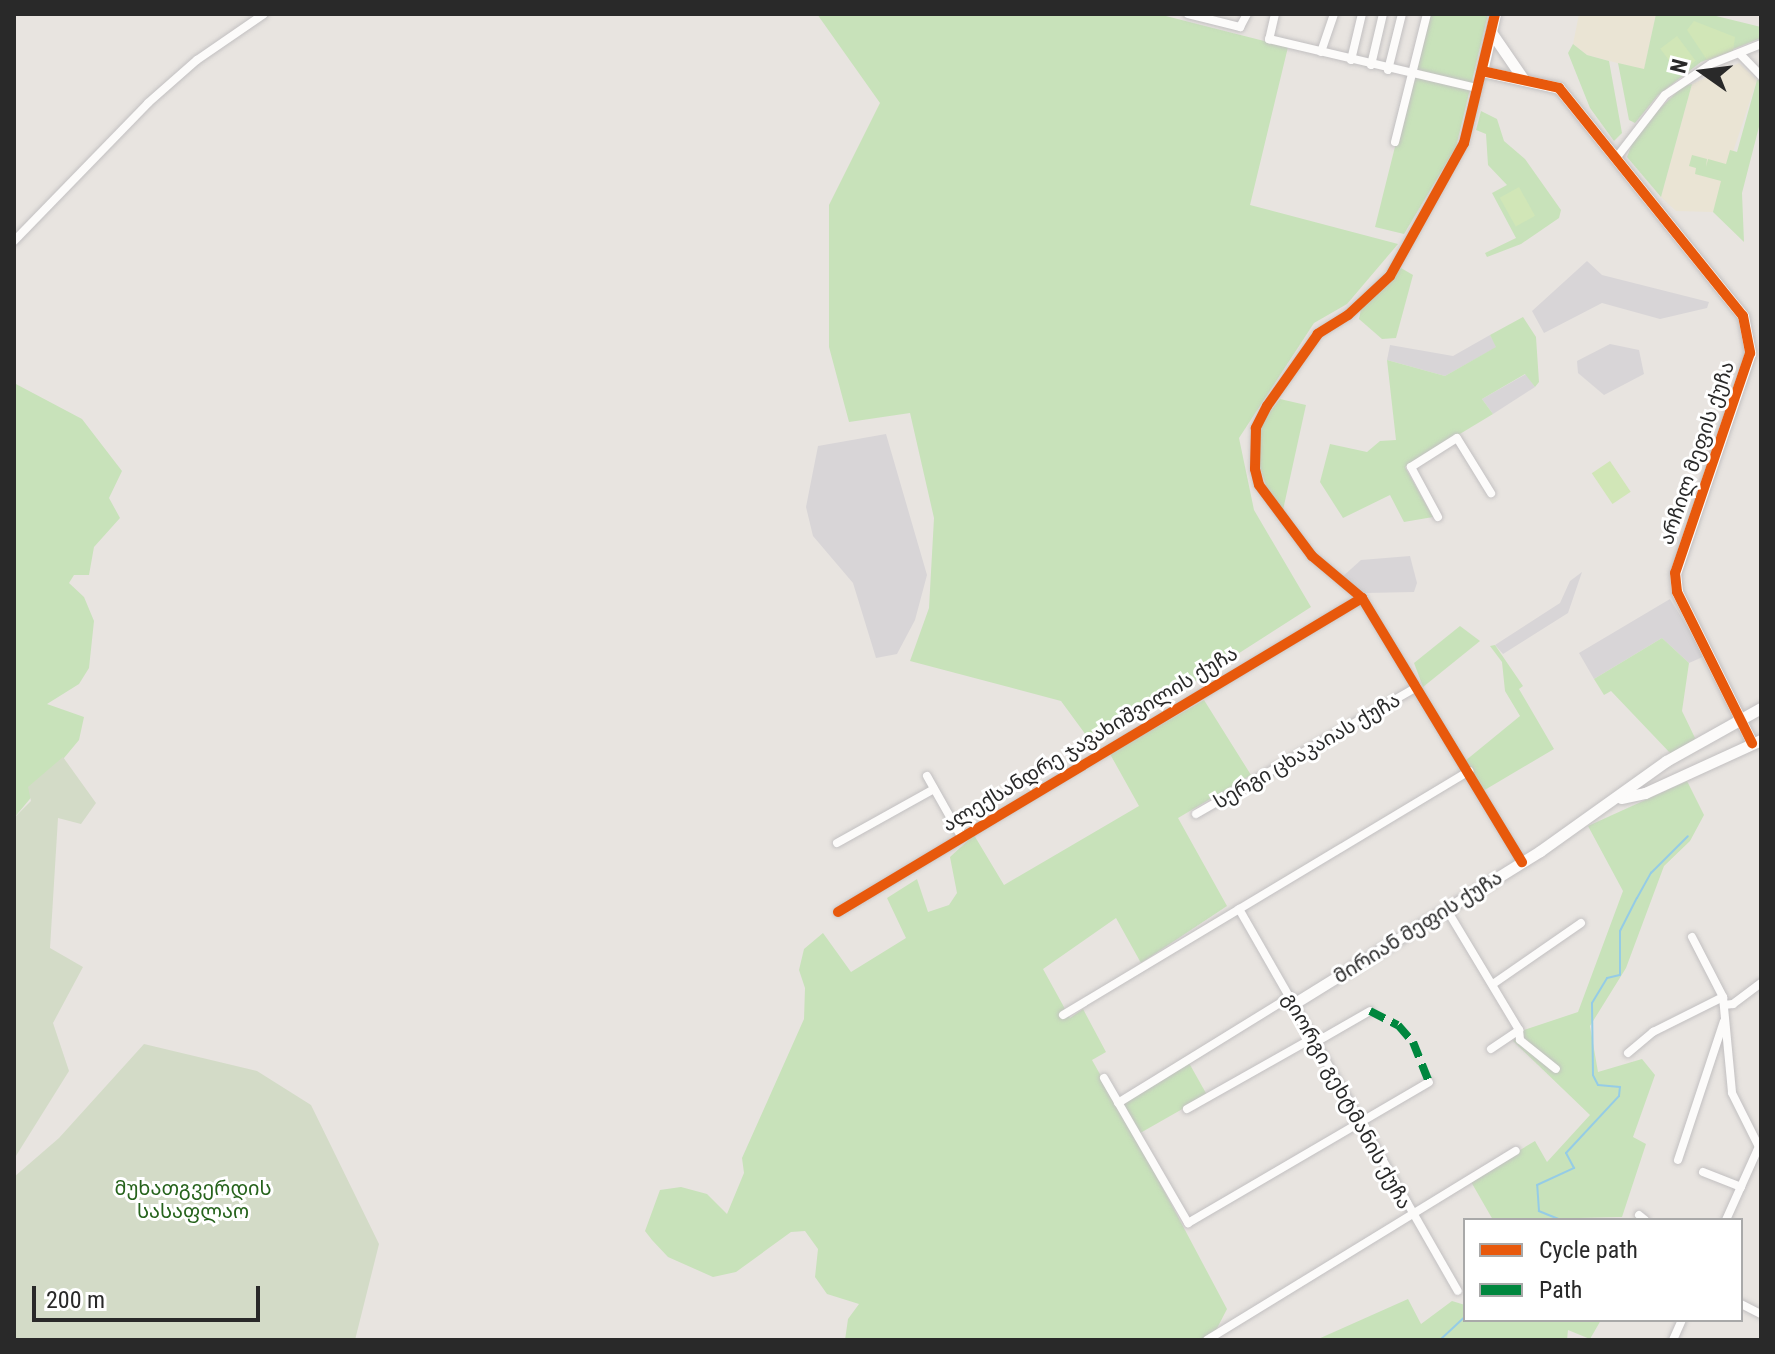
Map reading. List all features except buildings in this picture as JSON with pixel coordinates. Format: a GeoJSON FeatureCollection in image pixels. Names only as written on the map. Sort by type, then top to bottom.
{"type":"FeatureCollection","features":[{"type":"Feature","properties":{"kind":"street"},"geometry":{"type":"LineString","coordinates":[[14,241],[148,103],[197,60],[264,14]]}},
{"type":"Feature","properties":{"kind":"street"},"geometry":{"type":"LineString","coordinates":[[1188,14],[1216,18],[1240,27],[1247,14]]}},
{"type":"Feature","properties":{"kind":"street"},"geometry":{"type":"LineString","coordinates":[[1275,14],[1269,39],[1411,76],[1477,88]]}},
{"type":"Feature","properties":{"kind":"street"},"geometry":{"type":"LineString","coordinates":[[1321,52],[1334,14]]}},
{"type":"Feature","properties":{"kind":"street"},"geometry":{"type":"LineString","coordinates":[[1351,60],[1362,14]]}},
{"type":"Feature","properties":{"kind":"street"},"geometry":{"type":"LineString","coordinates":[[1371,65],[1383,14]]}},
{"type":"Feature","properties":{"kind":"street"},"geometry":{"type":"LineString","coordinates":[[1388,70],[1402,14]]}},
{"type":"Feature","properties":{"kind":"street"},"geometry":{"type":"LineString","coordinates":[[1395,142],[1427,14]]}},
{"type":"Feature","properties":{"kind":"street"},"geometry":{"type":"LineString","coordinates":[[1495,14],[1464,143],[1390,276],[1348,315],[1326,322],[1267,406],[1256,428],[1255,469],[1259,485],[1312,556],[1362,598],[1522,862]]}},
{"type":"Feature","properties":{"kind":"street"},"geometry":{"type":"LineString","coordinates":[[1491,32],[1524,80]]}},
{"type":"Feature","properties":{"kind":"street"},"geometry":{"type":"LineString","coordinates":[[1617,157],[1665,95],[1711,64],[1741,55],[1761,44]]}},
{"type":"Feature","properties":{"kind":"street"},"geometry":{"type":"LineString","coordinates":[[1741,55],[1761,76]]}},
{"type":"Feature","properties":{"kind":"street","name":"არჩილ მეფის ქუჩა"},"geometry":{"type":"LineString","coordinates":[[1482,71],[1559,88],[1738,304],[1748,332],[1750,353],[1675,573],[1677,592],[1742,719],[1757,742]]}},
{"type":"Feature","properties":{"kind":"street"},"geometry":{"type":"LineString","coordinates":[[1438,517],[1411,467],[1457,438],[1491,493]]}},
{"type":"Feature","properties":{"kind":"street","name":"ალექსანდრე ჯავახიშვილის ქუჩა"},"geometry":{"type":"LineString","coordinates":[[838,912],[1362,598]]}},
{"type":"Feature","properties":{"kind":"street","name":"სერგი ცხაკაიას ქუჩა"},"geometry":{"type":"LineString","coordinates":[[1196,814],[1417,687]]}},
{"type":"Feature","properties":{"kind":"street","name":"მირიან მეფის ქუჩა"},"geometry":{"type":"LineString","coordinates":[[1293,1000],[1447,910],[1621,798],[1640,779],[1761,708]]}},
{"type":"Feature","properties":{"kind":"street","name":"მირიან მეფის ქუჩა"},"geometry":{"type":"LineString","coordinates":[[1621,798],[1648,791],[1757,742]]}},
{"type":"Feature","properties":{"kind":"street"},"geometry":{"type":"LineString","coordinates":[[1063,1015],[1469,771]]}},
{"type":"Feature","properties":{"kind":"street"},"geometry":{"type":"LineString","coordinates":[[927,776],[962,838]]}},
{"type":"Feature","properties":{"kind":"street"},"geometry":{"type":"LineString","coordinates":[[1640,779],[1648,791]]}},
{"type":"Feature","properties":{"kind":"street"},"geometry":{"type":"LineString","coordinates":[[837,843],[934,789]]}},
{"type":"Feature","properties":{"kind":"street","name":"გიორგი გეხტმანის ქუჩა"},"geometry":{"type":"LineString","coordinates":[[1239,909],[1362,1123],[1408,1213],[1458,1291]]}},
{"type":"Feature","properties":{"kind":"street"},"geometry":{"type":"LineString","coordinates":[[1447,910],[1493,984],[1524,1045],[1556,1069]]}},
{"type":"Feature","properties":{"kind":"street"},"geometry":{"type":"LineString","coordinates":[[1493,984],[1581,923]]}},
{"type":"Feature","properties":{"kind":"street"},"geometry":{"type":"LineString","coordinates":[[1692,937],[1724,1001],[1732,1093],[1760,1144],[1727,1218]]}},
{"type":"Feature","properties":{"kind":"street"},"geometry":{"type":"LineString","coordinates":[[1628,1053],[1653,1032],[1724,1001],[1733,1004],[1761,983]]}},
{"type":"Feature","properties":{"kind":"street"},"geometry":{"type":"LineString","coordinates":[[1118,1103],[1293,1000]]}},
{"type":"Feature","properties":{"kind":"street"},"geometry":{"type":"LineString","coordinates":[[1187,1109],[1370,1011]]}},
{"type":"Feature","properties":{"kind":"street"},"geometry":{"type":"LineString","coordinates":[[1678,1160],[1724,1021]]}},
{"type":"Feature","properties":{"kind":"street"},"geometry":{"type":"LineString","coordinates":[[1491,1049],[1519,1030]]}},
{"type":"Feature","properties":{"kind":"street"},"geometry":{"type":"LineString","coordinates":[[1104,1078],[1188,1223],[1429,1082]]}},
{"type":"Feature","properties":{"kind":"street"},"geometry":{"type":"LineString","coordinates":[[1207,1340],[1408,1213],[1516,1151]]}},
{"type":"Feature","properties":{"kind":"street"},"geometry":{"type":"LineString","coordinates":[[1703,1172],[1741,1187]]}},
{"type":"Feature","properties":{"kind":"street"},"geometry":{"type":"LineString","coordinates":[[1743,1305],[1761,1314]]}},
{"type":"Feature","properties":{"kind":"shaded area"},"geometry":{"type":"Polygon","coordinates":[[[1579,14],[1656,14],[1644,70],[1587,55],[1573,44],[1579,14]]]}},
{"type":"Feature","properties":{"kind":"shaded area"},"geometry":{"type":"Polygon","coordinates":[[[1739,63],[1757,80],[1713,212],[1676,211],[1661,197],[1692,84],[1739,63]]]}},
{"type":"Feature","properties":{"kind":"shaded area"},"geometry":{"type":"Polygon","coordinates":[[[1587,261],[1602,275],[1709,302],[1707,308],[1660,319],[1602,303],[1544,333],[1532,311],[1587,261]]]}},
{"type":"Feature","properties":{"kind":"shaded area"},"geometry":{"type":"Polygon","coordinates":[[[1490,335],[1497,347],[1445,376],[1387,360],[1390,345],[1453,356],[1490,335]]]}},
{"type":"Feature","properties":{"kind":"shaded area"},"geometry":{"type":"Polygon","coordinates":[[[1610,344],[1639,350],[1644,374],[1604,395],[1578,373],[1577,361],[1610,344]]]}},
{"type":"Feature","properties":{"kind":"shaded area"},"geometry":{"type":"Polygon","coordinates":[[[1526,374],[1535,387],[1493,414],[1482,399],[1526,374]]]}},
{"type":"Feature","properties":{"kind":"shaded area"},"geometry":{"type":"Polygon","coordinates":[[[886,434],[927,575],[915,620],[897,654],[876,658],[853,583],[813,536],[806,507],[818,446],[886,434]]]}},
{"type":"Feature","properties":{"kind":"shaded area"},"geometry":{"type":"Polygon","coordinates":[[[1410,556],[1417,583],[1414,592],[1365,593],[1341,578],[1361,560],[1410,556]]]}},
{"type":"Feature","properties":{"kind":"shaded area"},"geometry":{"type":"Polygon","coordinates":[[[1582,572],[1568,613],[1503,654],[1495,645],[1560,603],[1570,581],[1582,572]]]}},
{"type":"Feature","properties":{"kind":"shaded area"},"geometry":{"type":"Polygon","coordinates":[[[1670,599],[1705,656],[1689,663],[1662,638],[1594,679],[1579,653],[1670,599]]]}},
{"type":"Feature","properties":{"kind":"green space"},"geometry":{"type":"Polygon","coordinates":[[[817,14],[1158,14],[1288,47],[1250,205],[1398,244],[1347,304],[1314,323],[1239,438],[1254,510],[1311,607],[1094,746],[1061,701],[910,661],[929,608],[934,518],[910,413],[849,422],[829,347],[829,205],[880,103],[817,14]]]}},
{"type":"Feature","properties":{"kind":"green space"},"geometry":{"type":"Polygon","coordinates":[[[1428,14],[1488,14],[1456,147],[1404,234],[1375,227],[1428,14]]]}},
{"type":"Feature","properties":{"kind":"green space"},"geometry":{"type":"Polygon","coordinates":[[[1656,14],[1708,14],[1761,27],[1761,38],[1701,62],[1658,95],[1635,123],[1629,120],[1618,63],[1644,69],[1656,14]]]}},
{"type":"Feature","properties":{"kind":"green space"},"geometry":{"type":"Polygon","coordinates":[[[1694,21],[1735,37],[1733,51],[1707,60],[1687,30],[1694,21]]]}},
{"type":"Feature","properties":{"kind":"green space"},"geometry":{"type":"Polygon","coordinates":[[[1677,36],[1696,61],[1679,73],[1660,49],[1677,36]]]}},
{"type":"Feature","properties":{"kind":"green space"},"geometry":{"type":"Polygon","coordinates":[[[1573,44],[1587,55],[1609,61],[1622,133],[1614,141],[1590,108],[1568,53],[1573,44]]]}},
{"type":"Feature","properties":{"kind":"green space"},"geometry":{"type":"Polygon","coordinates":[[[1757,80],[1761,80],[1761,119],[1742,193],[1744,242],[1713,212],[1721,181],[1695,174],[1696,168],[1689,166],[1692,155],[1707,159],[1706,167],[1708,159],[1726,164],[1730,150],[1737,152],[1757,80]]]}},
{"type":"Feature","properties":{"kind":"green space"},"geometry":{"type":"Polygon","coordinates":[[[1692,84],[1661,197],[1627,157],[1637,131],[1683,86],[1692,84]]]}},
{"type":"Feature","properties":{"kind":"green space"},"geometry":{"type":"Polygon","coordinates":[[[1481,111],[1497,119],[1504,141],[1525,159],[1561,210],[1559,218],[1521,244],[1487,257],[1485,253],[1516,238],[1492,193],[1507,185],[1488,165],[1486,134],[1476,130],[1481,111]]]}},
{"type":"Feature","properties":{"kind":"green space"},"geometry":{"type":"Polygon","coordinates":[[[1519,187],[1535,216],[1516,227],[1500,198],[1519,187]]]}},
{"type":"Feature","properties":{"kind":"green space"},"geometry":{"type":"Polygon","coordinates":[[[1401,268],[1413,275],[1396,338],[1382,339],[1359,319],[1361,309],[1401,268]]]}},
{"type":"Feature","properties":{"kind":"green space"},"geometry":{"type":"Polygon","coordinates":[[[1523,317],[1536,337],[1539,382],[1535,387],[1525,374],[1482,399],[1493,414],[1405,467],[1433,517],[1404,522],[1390,495],[1343,518],[1320,482],[1330,444],[1367,452],[1380,441],[1396,440],[1387,360],[1445,376],[1496,347],[1490,335],[1523,317]]]}},
{"type":"Feature","properties":{"kind":"green space"},"geometry":{"type":"Polygon","coordinates":[[[14,383],[82,419],[122,471],[109,498],[120,518],[94,547],[89,575],[74,575],[69,583],[84,597],[94,621],[89,668],[79,684],[47,704],[84,717],[79,740],[14,818],[14,383]]]}},
{"type":"Feature","properties":{"kind":"green space"},"geometry":{"type":"Polygon","coordinates":[[[1280,399],[1306,405],[1283,510],[1267,489],[1259,464],[1261,423],[1280,399]]]}},
{"type":"Feature","properties":{"kind":"green space"},"geometry":{"type":"Polygon","coordinates":[[[1610,461],[1631,492],[1612,504],[1592,473],[1610,461]]]}},
{"type":"Feature","properties":{"kind":"green space"},"geometry":{"type":"Polygon","coordinates":[[[1460,626],[1480,641],[1423,687],[1414,663],[1460,626]]]}},
{"type":"Feature","properties":{"kind":"green space"},"geometry":{"type":"Polygon","coordinates":[[[1662,638],[1689,663],[1682,711],[1696,740],[1672,755],[1611,691],[1604,695],[1594,679],[1662,638]]]}},
{"type":"Feature","properties":{"kind":"green space"},"geometry":{"type":"Polygon","coordinates":[[[1495,645],[1523,686],[1519,689],[1554,749],[1483,791],[1465,761],[1520,716],[1505,691],[1502,662],[1490,646],[1495,645]]]}},
{"type":"Feature","properties":{"kind":"green space"},"geometry":{"type":"Polygon","coordinates":[[[1204,700],[1251,775],[1178,818],[1227,906],[1141,963],[1116,918],[1043,969],[1070,1018],[1083,1009],[1106,1052],[1092,1060],[1115,1101],[1189,1063],[1207,1095],[1135,1136],[1227,1309],[1211,1340],[845,1340],[848,1319],[859,1304],[827,1294],[815,1277],[818,1249],[805,1231],[791,1232],[736,1272],[713,1277],[668,1257],[645,1231],[660,1190],[681,1187],[707,1194],[727,1214],[744,1173],[742,1158],[804,1019],[805,988],[799,970],[804,949],[823,933],[851,972],[906,938],[887,898],[917,879],[928,912],[949,905],[957,893],[950,857],[974,835],[1004,885],[1139,806],[1110,754],[1204,700]]]}},
{"type":"Feature","properties":{"kind":"green space"},"geometry":{"type":"Polygon","coordinates":[[[63,757],[96,803],[81,824],[58,818],[50,948],[83,967],[53,1023],[69,1071],[14,1159],[14,818],[31,801],[28,787],[63,757]]]}},
{"type":"Feature","properties":{"kind":"green space"},"geometry":{"type":"Polygon","coordinates":[[[1687,781],[1704,815],[1690,841],[1664,866],[1626,968],[1590,1026],[1598,1072],[1642,1059],[1655,1075],[1633,1137],[1646,1144],[1622,1217],[1492,1218],[1470,1180],[1535,1141],[1547,1162],[1590,1115],[1513,1041],[1524,1030],[1578,1012],[1623,891],[1588,826],[1687,781]]]}},
{"type":"Feature","properties":{"kind":"green space","name":"მუხათგვერდის სასაფლაო"},"geometry":{"type":"Polygon","coordinates":[[[144,1044],[257,1071],[311,1105],[379,1244],[355,1340],[14,1340],[14,1177],[59,1138],[144,1044]]]}},
{"type":"Feature","properties":{"kind":"green space"},"geometry":{"type":"Polygon","coordinates":[[[1408,1299],[1421,1324],[1452,1301],[1463,1304],[1463,1322],[1600,1322],[1590,1339],[1568,1330],[1567,1340],[1316,1340],[1408,1299]]]}},
{"type":"Feature","properties":{"kind":"waterway"},"geometry":{"type":"LineString","coordinates":[[1556,1218],[1539,1211],[1537,1185],[1574,1168],[1566,1153],[1619,1096],[1620,1087],[1598,1085],[1593,1075],[1592,1003],[1607,978],[1620,975],[1620,931],[1651,873],[1688,836]]}},
{"type":"Feature","properties":{"kind":"waterway"},"geometry":{"type":"LineString","coordinates":[[1440,1340],[1463,1319]]}},
{"type":"Feature","properties":{"kind":"marked path"},"geometry":{"type":"LineString","coordinates":[[1370,1011],[1398,1025],[1413,1042],[1429,1082]]}},
{"type":"Feature","properties":{"kind":"cycle path"},"geometry":{"type":"LineString","coordinates":[[1495,14],[1464,143],[1390,276],[1348,315],[1318,334],[1267,406],[1256,428],[1255,469],[1259,485],[1312,556],[1362,598],[1522,862]]}},
{"type":"Feature","properties":{"kind":"cycle path"},"geometry":{"type":"LineString","coordinates":[[1482,71],[1559,88],[1743,316],[1750,353],[1675,573],[1677,592],[1752,743]]}},
{"type":"Feature","properties":{"kind":"cycle path"},"geometry":{"type":"LineString","coordinates":[[838,912],[1362,598]]}}]}
